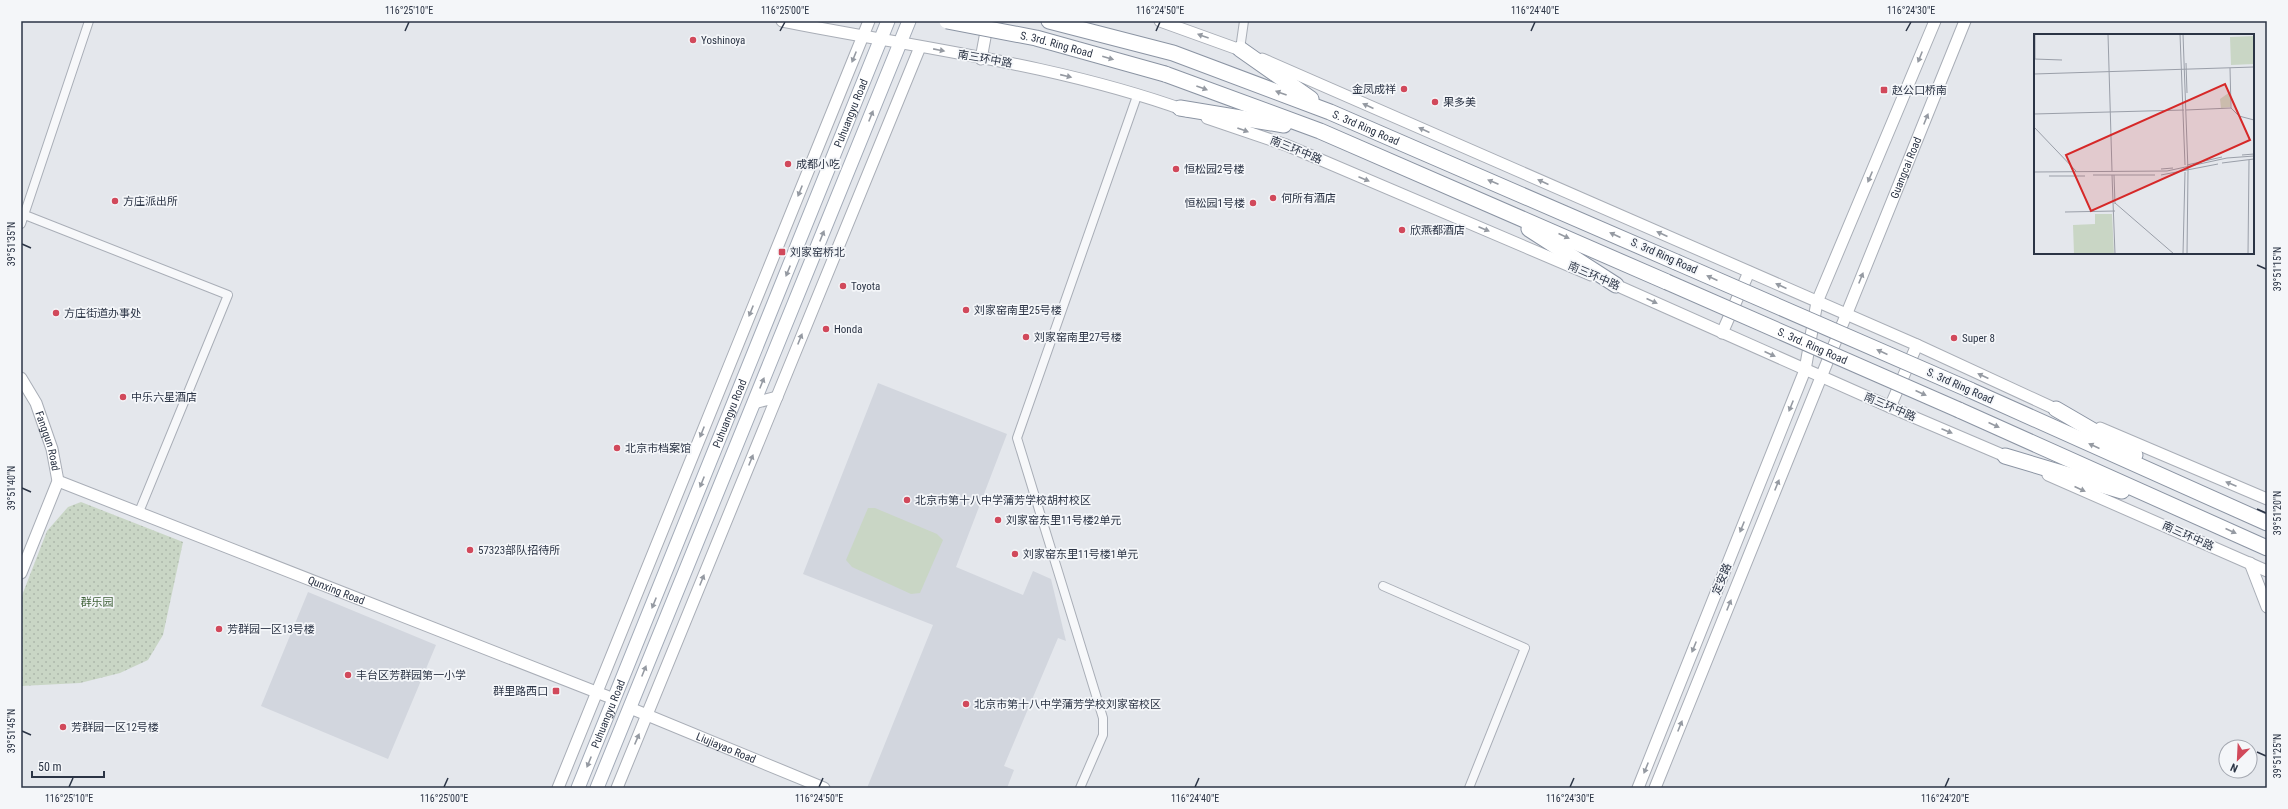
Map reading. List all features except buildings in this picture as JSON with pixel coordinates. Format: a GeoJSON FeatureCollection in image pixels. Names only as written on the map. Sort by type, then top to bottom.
{"type":"FeatureCollection","features":[{"type":"Feature","properties":{"kind":"highway","name":"S. 3rd. Ring Road"},"geometry":{"type":"LineString","coordinates":[[947,21],[1036,38],[1165,74]]}},
{"type":"Feature","properties":{"kind":"highway","name":"S. 3rd Ring Road"},"geometry":{"type":"LineString","coordinates":[[1048,21],[1173,53],[1330,112],[1970,390],[2206,497],[2267,523]]}},
{"type":"Feature","properties":{"kind":"highway"},"geometry":{"type":"LineString","coordinates":[[1240,49],[1330,112]]}},
{"type":"Feature","properties":{"kind":"highway","name":"S. 3rd Ring Road"},"geometry":{"type":"LineString","coordinates":[[1165,74],[1320,131],[1490,203],[1667,282]]}},
{"type":"Feature","properties":{"kind":"highway"},"geometry":{"type":"LineString","coordinates":[[1180,108],[1320,131]]}},
{"type":"Feature","properties":{"kind":"highway"},"geometry":{"type":"LineString","coordinates":[[1490,203],[1616,285]]}},
{"type":"Feature","properties":{"kind":"highway","name":"S. 3rd. Ring Road"},"geometry":{"type":"LineString","coordinates":[[1667,282],[1959,410]]}},
{"type":"Feature","properties":{"kind":"highway"},"geometry":{"type":"LineString","coordinates":[[2056,409],[2206,497]]}},
{"type":"Feature","properties":{"kind":"highway","name":"S. 3rd Ring Road"},"geometry":{"type":"LineString","coordinates":[[1959,410],[2183,509],[2267,548]]}},
{"type":"Feature","properties":{"kind":"highway"},"geometry":{"type":"LineString","coordinates":[[2005,456],[2183,509]]}},
{"type":"Feature","properties":{"kind":"main road","name":"Puhuangyu Road"},"geometry":{"type":"LineString","coordinates":[[578,788],[888,21]]}},
{"type":"Feature","properties":{"kind":"main road","name":"Puhuangyu Road"},"geometry":{"type":"LineString","coordinates":[[597,788],[909,21]]}},
{"type":"Feature","properties":{"kind":"street"},"geometry":{"type":"LineString","coordinates":[[21,224],[89,21]]}},
{"type":"Feature","properties":{"kind":"street","name":"南三环中路"},"geometry":{"type":"LineString","coordinates":[[782,21],[813,24],[881,40],[920,46],[1100,83],[1137,96],[1180,108],[1286,145],[1616,285],[1805,370],[2267,571]]}},
{"type":"Feature","properties":{"kind":"street"},"geometry":{"type":"LineString","coordinates":[[558,788],[868,21]]}},
{"type":"Feature","properties":{"kind":"street"},"geometry":{"type":"LineString","coordinates":[[981,59],[988,21]]}},
{"type":"Feature","properties":{"kind":"street"},"geometry":{"type":"LineString","coordinates":[[1160,21],[1240,49],[1918,346],[2056,409],[2267,499]]}},
{"type":"Feature","properties":{"kind":"street"},"geometry":{"type":"LineString","coordinates":[[1240,49],[1244,21]]}},
{"type":"Feature","properties":{"kind":"street"},"geometry":{"type":"LineString","coordinates":[[1817,302],[1935,21]]}},
{"type":"Feature","properties":{"kind":"street","name":"Guangcai Road"},"geometry":{"type":"LineString","coordinates":[[1821,377],[1965,21]]}},
{"type":"Feature","properties":{"kind":"street"},"geometry":{"type":"LineString","coordinates":[[617,788],[920,46]]}},
{"type":"Feature","properties":{"kind":"street"},"geometry":{"type":"LineString","coordinates":[[1080,788],[1103,735],[1103,718],[1017,438],[1137,96]]}},
{"type":"Feature","properties":{"kind":"street"},"geometry":{"type":"LineString","coordinates":[[25,215],[228,295],[139,512]]}},
{"type":"Feature","properties":{"kind":"street"},"geometry":{"type":"LineString","coordinates":[[1722,332],[1749,272]]}},
{"type":"Feature","properties":{"kind":"street","name":"定安路"},"geometry":{"type":"LineString","coordinates":[[1638,788],[1805,370],[1817,302]]}},
{"type":"Feature","properties":{"kind":"street"},"geometry":{"type":"LineString","coordinates":[[1890,407],[1918,346]]}},
{"type":"Feature","properties":{"kind":"street","name":"定安路"},"geometry":{"type":"LineString","coordinates":[[1655,788],[1821,377]]}},
{"type":"Feature","properties":{"kind":"street","name":"Fangqun Road"},"geometry":{"type":"LineString","coordinates":[[21,378],[36,403],[52,449],[58,481],[21,573]]}},
{"type":"Feature","properties":{"kind":"street"},"geometry":{"type":"LineString","coordinates":[[754,403],[777,397]]}},
{"type":"Feature","properties":{"kind":"street","name":"Qunxing Road"},"geometry":{"type":"LineString","coordinates":[[58,481],[614,699]]}},
{"type":"Feature","properties":{"kind":"street"},"geometry":{"type":"LineString","coordinates":[[2250,563],[2267,607]]}},
{"type":"Feature","properties":{"kind":"street"},"geometry":{"type":"LineString","coordinates":[[1383,586],[1525,648],[1469,788]]}},
{"type":"Feature","properties":{"kind":"street","name":"Liujiayao Road"},"geometry":{"type":"LineString","coordinates":[[630,708],[824,788]]}},
{"type":"Feature","properties":{"kind":"shaded area"},"geometry":{"type":"Polygon","coordinates":[[[878,383],[1007,434],[956,567],[1023,595],[1033,571],[1051,579],[1066,641],[1058,638],[1004,766],[1014,770],[1007,788],[867,788],[933,625],[803,574],[878,383]]]}},
{"type":"Feature","properties":{"kind":"shaded area","name":"丰台区芳群园第一小学"},"geometry":{"type":"Polygon","coordinates":[[[308,592],[436,645],[388,759],[261,706],[308,592]]]}},
{"type":"Feature","properties":{"kind":"green space","name":"群乐园"},"geometry":{"type":"Polygon","coordinates":[[[81,502],[183,542],[163,635],[148,660],[120,673],[80,683],[21,686],[21,598],[47,531],[68,507],[81,502]]]}},
{"type":"Feature","properties":{"kind":"green space"},"geometry":{"type":"Polygon","coordinates":[[[868,508],[875,508],[937,534],[943,540],[920,593],[911,594],[852,567],[846,560],[868,508]]]}},
{"type":"Feature","properties":{"kind":"place","name":"Yoshinoya"},"geometry":{"type":"Point","coordinates":[693,40]}},
{"type":"Feature","properties":{"kind":"place","name":"金凤成祥"},"geometry":{"type":"Point","coordinates":[1404,89]}},
{"type":"Feature","properties":{"kind":"place","name":"赵公口桥南"},"geometry":{"type":"Point","coordinates":[1884,90]}},
{"type":"Feature","properties":{"kind":"place","name":"果多美"},"geometry":{"type":"Point","coordinates":[1435,102]}},
{"type":"Feature","properties":{"kind":"place","name":"成都小吃"},"geometry":{"type":"Point","coordinates":[788,164]}},
{"type":"Feature","properties":{"kind":"place","name":"恒松园2号楼"},"geometry":{"type":"Point","coordinates":[1176,169]}},
{"type":"Feature","properties":{"kind":"place","name":"何所有酒店"},"geometry":{"type":"Point","coordinates":[1273,198]}},
{"type":"Feature","properties":{"kind":"place","name":"方庄派出所"},"geometry":{"type":"Point","coordinates":[115,201]}},
{"type":"Feature","properties":{"kind":"place","name":"恒松园1号楼"},"geometry":{"type":"Point","coordinates":[1253,203]}},
{"type":"Feature","properties":{"kind":"place","name":"欣燕都酒店"},"geometry":{"type":"Point","coordinates":[1402,230]}},
{"type":"Feature","properties":{"kind":"place","name":"刘家窑桥北"},"geometry":{"type":"Point","coordinates":[782,252]}},
{"type":"Feature","properties":{"kind":"place","name":"Toyota"},"geometry":{"type":"Point","coordinates":[843,286]}},
{"type":"Feature","properties":{"kind":"place","name":"刘家窑南里25号楼"},"geometry":{"type":"Point","coordinates":[966,310]}},
{"type":"Feature","properties":{"kind":"place","name":"方庄街道办事处"},"geometry":{"type":"Point","coordinates":[56,313]}},
{"type":"Feature","properties":{"kind":"place","name":"Honda"},"geometry":{"type":"Point","coordinates":[826,329]}},
{"type":"Feature","properties":{"kind":"place","name":"刘家窑南里27号楼"},"geometry":{"type":"Point","coordinates":[1026,337]}},
{"type":"Feature","properties":{"kind":"place","name":"Super 8"},"geometry":{"type":"Point","coordinates":[1954,338]}},
{"type":"Feature","properties":{"kind":"place","name":"中乐六星酒店"},"geometry":{"type":"Point","coordinates":[123,397]}},
{"type":"Feature","properties":{"kind":"place","name":"北京市档案馆"},"geometry":{"type":"Point","coordinates":[617,448]}},
{"type":"Feature","properties":{"kind":"place","name":"北京市第十八中学蒲芳学校胡村校区"},"geometry":{"type":"Point","coordinates":[907,500]}},
{"type":"Feature","properties":{"kind":"place","name":"刘家窑东里11号楼2单元"},"geometry":{"type":"Point","coordinates":[998,520]}},
{"type":"Feature","properties":{"kind":"place","name":"57323部队招待所"},"geometry":{"type":"Point","coordinates":[470,550]}},
{"type":"Feature","properties":{"kind":"place","name":"刘家窑东里11号楼1单元"},"geometry":{"type":"Point","coordinates":[1015,554]}},
{"type":"Feature","properties":{"kind":"place","name":"芳群园一区13号楼"},"geometry":{"type":"Point","coordinates":[219,629]}},
{"type":"Feature","properties":{"kind":"place","name":"丰台区芳群园第一小学"},"geometry":{"type":"Point","coordinates":[348,675]}},
{"type":"Feature","properties":{"kind":"place","name":"群里路西口"},"geometry":{"type":"Point","coordinates":[556,691]}},
{"type":"Feature","properties":{"kind":"place","name":"北京市第十八中学蒲芳学校刘家窑校区"},"geometry":{"type":"Point","coordinates":[966,704]}},
{"type":"Feature","properties":{"kind":"place","name":"芳群园一区12号楼"},"geometry":{"type":"Point","coordinates":[63,727]}}]}
